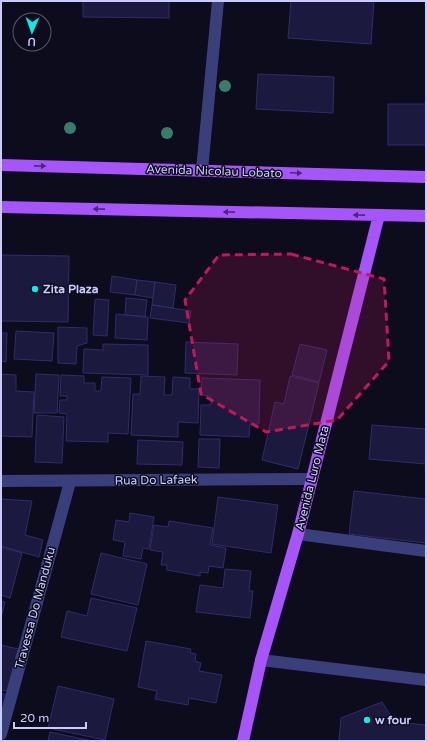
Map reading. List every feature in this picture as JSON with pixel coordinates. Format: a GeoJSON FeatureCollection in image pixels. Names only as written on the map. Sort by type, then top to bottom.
{"type":"FeatureCollection","features":[{"type":"Feature","properties":{"kind":"main road","name":"Avenida Nicolau Lobato"},"geometry":{"type":"LineString","coordinates":[[1,165],[426,177]]}},
{"type":"Feature","properties":{"kind":"main road"},"geometry":{"type":"LineString","coordinates":[[1,207],[426,216]]}},
{"type":"Feature","properties":{"kind":"main road","name":"Avenida Luro Mata"},"geometry":{"type":"LineString","coordinates":[[243,741],[261,660],[298,534],[379,215]]}},
{"type":"Feature","properties":{"kind":"street"},"geometry":{"type":"LineString","coordinates":[[202,170],[218,1]]}},
{"type":"Feature","properties":{"kind":"street","name":"Rua Do Lafaek"},"geometry":{"type":"LineString","coordinates":[[1,481],[70,482],[312,478]]}},
{"type":"Feature","properties":{"kind":"street","name":"Travessa Do Manduku"},"geometry":{"type":"LineString","coordinates":[[1,734],[70,482]]}},
{"type":"Feature","properties":{"kind":"street"},"geometry":{"type":"LineString","coordinates":[[298,534],[426,551]]}},
{"type":"Feature","properties":{"kind":"street"},"geometry":{"type":"LineString","coordinates":[[261,660],[426,680]]}},
{"type":"Feature","properties":{"kind":"highlighted area"},"geometry":{"type":"Polygon","coordinates":[[[291,254],[384,279],[389,361],[337,420],[266,432],[201,394],[185,300],[219,255],[291,254]]]}},
{"type":"Feature","properties":{"kind":"building"},"geometry":{"type":"Polygon","coordinates":[[[83,1],[169,1],[169,18],[83,17],[83,1]]]}},
{"type":"Feature","properties":{"kind":"building"},"geometry":{"type":"Polygon","coordinates":[[[291,1],[374,1],[371,44],[288,38],[291,1]]]}},
{"type":"Feature","properties":{"kind":"building"},"geometry":{"type":"Polygon","coordinates":[[[258,74],[334,77],[333,113],[256,109],[258,74]]]}},
{"type":"Feature","properties":{"kind":"building"},"geometry":{"type":"Polygon","coordinates":[[[388,104],[426,104],[426,145],[388,145],[388,104]]]}},
{"type":"Feature","properties":{"kind":"building","name":"Zita Plaza"},"geometry":{"type":"Polygon","coordinates":[[[1,255],[69,256],[68,322],[1,321],[1,255]]]}},
{"type":"Feature","properties":{"kind":"building"},"geometry":{"type":"Polygon","coordinates":[[[112,276],[137,280],[135,295],[110,292],[112,276]]]}},
{"type":"Feature","properties":{"kind":"building"},"geometry":{"type":"Polygon","coordinates":[[[137,280],[155,282],[153,298],[135,295],[137,280]]]}},
{"type":"Feature","properties":{"kind":"building"},"geometry":{"type":"Polygon","coordinates":[[[155,282],[176,285],[173,308],[152,305],[155,282]]]}},
{"type":"Feature","properties":{"kind":"building"},"geometry":{"type":"Polygon","coordinates":[[[126,298],[147,300],[145,317],[125,315],[126,298]]]}},
{"type":"Feature","properties":{"kind":"building"},"geometry":{"type":"Polygon","coordinates":[[[95,299],[109,300],[107,336],[93,335],[95,299]]]}},
{"type":"Feature","properties":{"kind":"building"},"geometry":{"type":"Polygon","coordinates":[[[152,305],[191,311],[189,323],[150,318],[152,305]]]}},
{"type":"Feature","properties":{"kind":"building"},"geometry":{"type":"Polygon","coordinates":[[[116,314],[148,317],[147,340],[115,338],[116,314]]]}},
{"type":"Feature","properties":{"kind":"building"},"geometry":{"type":"Polygon","coordinates":[[[58,327],[87,328],[87,343],[77,346],[76,364],[58,363],[58,327]]]}},
{"type":"Feature","properties":{"kind":"building"},"geometry":{"type":"Polygon","coordinates":[[[16,331],[54,333],[52,361],[14,359],[16,331]]]}},
{"type":"Feature","properties":{"kind":"building"},"geometry":{"type":"Polygon","coordinates":[[[1,333],[7,333],[6,362],[1,361],[1,333]]]}},
{"type":"Feature","properties":{"kind":"building"},"geometry":{"type":"Polygon","coordinates":[[[186,342],[238,344],[237,375],[185,373],[186,342]]]}},
{"type":"Feature","properties":{"kind":"building"},"geometry":{"type":"Polygon","coordinates":[[[103,344],[148,345],[148,375],[83,373],[84,349],[103,350],[103,344]]]}},
{"type":"Feature","properties":{"kind":"building"},"geometry":{"type":"Polygon","coordinates":[[[300,344],[327,350],[319,382],[292,375],[300,344]]]}},
{"type":"Feature","properties":{"kind":"building"},"geometry":{"type":"Polygon","coordinates":[[[1,374],[16,375],[16,391],[34,392],[32,437],[1,436],[1,374]]]}},
{"type":"Feature","properties":{"kind":"building"},"geometry":{"type":"Polygon","coordinates":[[[36,374],[59,375],[57,413],[34,413],[36,374]]]}},
{"type":"Feature","properties":{"kind":"building"},"geometry":{"type":"Polygon","coordinates":[[[61,375],[84,376],[84,383],[95,383],[95,391],[101,391],[102,377],[131,378],[128,434],[108,433],[108,442],[66,441],[67,414],[59,413],[60,400],[67,400],[67,396],[60,396],[61,375]]]}},
{"type":"Feature","properties":{"kind":"building"},"geometry":{"type":"Polygon","coordinates":[[[141,376],[165,377],[164,395],[172,395],[173,377],[190,378],[190,389],[199,389],[198,423],[178,422],[178,437],[131,435],[133,394],[140,394],[141,376]]]}},
{"type":"Feature","properties":{"kind":"building"},"geometry":{"type":"Polygon","coordinates":[[[290,376],[319,383],[298,469],[262,460],[275,402],[284,404],[290,376]]]}},
{"type":"Feature","properties":{"kind":"building"},"geometry":{"type":"Polygon","coordinates":[[[202,378],[260,380],[259,424],[250,424],[249,437],[200,435],[201,405],[211,405],[211,396],[201,395],[202,378]]]}},
{"type":"Feature","properties":{"kind":"building"},"geometry":{"type":"Polygon","coordinates":[[[37,415],[64,417],[62,463],[35,462],[37,415]]]}},
{"type":"Feature","properties":{"kind":"building"},"geometry":{"type":"Polygon","coordinates":[[[372,425],[426,429],[426,464],[369,459],[372,425]]]}},
{"type":"Feature","properties":{"kind":"building"},"geometry":{"type":"Polygon","coordinates":[[[199,439],[220,439],[219,468],[198,467],[199,439]]]}},
{"type":"Feature","properties":{"kind":"building"},"geometry":{"type":"Polygon","coordinates":[[[138,440],[183,442],[182,465],[137,464],[138,440]]]}},
{"type":"Feature","properties":{"kind":"building"},"geometry":{"type":"Polygon","coordinates":[[[354,491],[426,499],[426,543],[349,534],[354,491]]]}},
{"type":"Feature","properties":{"kind":"building"},"geometry":{"type":"Polygon","coordinates":[[[218,497],[278,505],[271,553],[212,544],[218,497]]]}},
{"type":"Feature","properties":{"kind":"building"},"geometry":{"type":"Polygon","coordinates":[[[1,499],[32,501],[25,535],[43,540],[39,557],[1,546],[1,499]]]}},
{"type":"Feature","properties":{"kind":"building"},"geometry":{"type":"Polygon","coordinates":[[[130,513],[154,517],[149,549],[143,548],[141,559],[123,556],[125,542],[113,540],[116,520],[129,522],[130,513]]]}},
{"type":"Feature","properties":{"kind":"building"},"geometry":{"type":"Polygon","coordinates":[[[169,521],[213,528],[210,545],[226,548],[223,568],[209,566],[208,573],[200,572],[200,576],[167,570],[167,565],[161,565],[163,552],[150,550],[154,525],[168,527],[169,521]]]}},
{"type":"Feature","properties":{"kind":"building"},"geometry":{"type":"Polygon","coordinates":[[[1,547],[22,553],[10,598],[1,595],[1,547]]]}},
{"type":"Feature","properties":{"kind":"building"},"geometry":{"type":"Polygon","coordinates":[[[101,553],[147,564],[138,605],[91,594],[101,553]]]}},
{"type":"Feature","properties":{"kind":"building"},"geometry":{"type":"Polygon","coordinates":[[[225,569],[251,571],[249,591],[253,591],[250,618],[196,612],[200,585],[223,588],[225,569]]]}},
{"type":"Feature","properties":{"kind":"building"},"geometry":{"type":"Polygon","coordinates":[[[91,598],[137,608],[127,651],[61,637],[67,611],[87,616],[91,598]]]}},
{"type":"Feature","properties":{"kind":"building"},"geometry":{"type":"Polygon","coordinates":[[[1,601],[5,602],[1,618],[1,601]]]}},
{"type":"Feature","properties":{"kind":"building"},"geometry":{"type":"Polygon","coordinates":[[[146,641],[191,649],[190,653],[196,654],[195,661],[201,663],[199,671],[222,675],[216,703],[189,698],[188,705],[155,699],[157,691],[138,687],[146,641]]]}},
{"type":"Feature","properties":{"kind":"building"},"geometry":{"type":"Polygon","coordinates":[[[1,645],[18,649],[7,691],[1,690],[1,645]]]}},
{"type":"Feature","properties":{"kind":"building"},"geometry":{"type":"Polygon","coordinates":[[[58,686],[114,699],[105,740],[48,728],[58,686]]]}},
{"type":"Feature","properties":{"kind":"building"},"geometry":{"type":"Polygon","coordinates":[[[1,693],[6,695],[1,715],[1,693]]]}},
{"type":"Feature","properties":{"kind":"building","name":"w four"},"geometry":{"type":"Polygon","coordinates":[[[382,702],[395,722],[426,725],[426,741],[339,741],[341,718],[382,702]]]}},
{"type":"Feature","properties":{"kind":"building"},"geometry":{"type":"Polygon","coordinates":[[[50,732],[92,741],[48,741],[50,732]]]}},
{"type":"Feature","properties":{"kind":"place","name":"Zita Plaza"},"geometry":{"type":"Point","coordinates":[35,289]}},
{"type":"Feature","properties":{"kind":"place","name":"w four"},"geometry":{"type":"Point","coordinates":[367,720]}}]}
